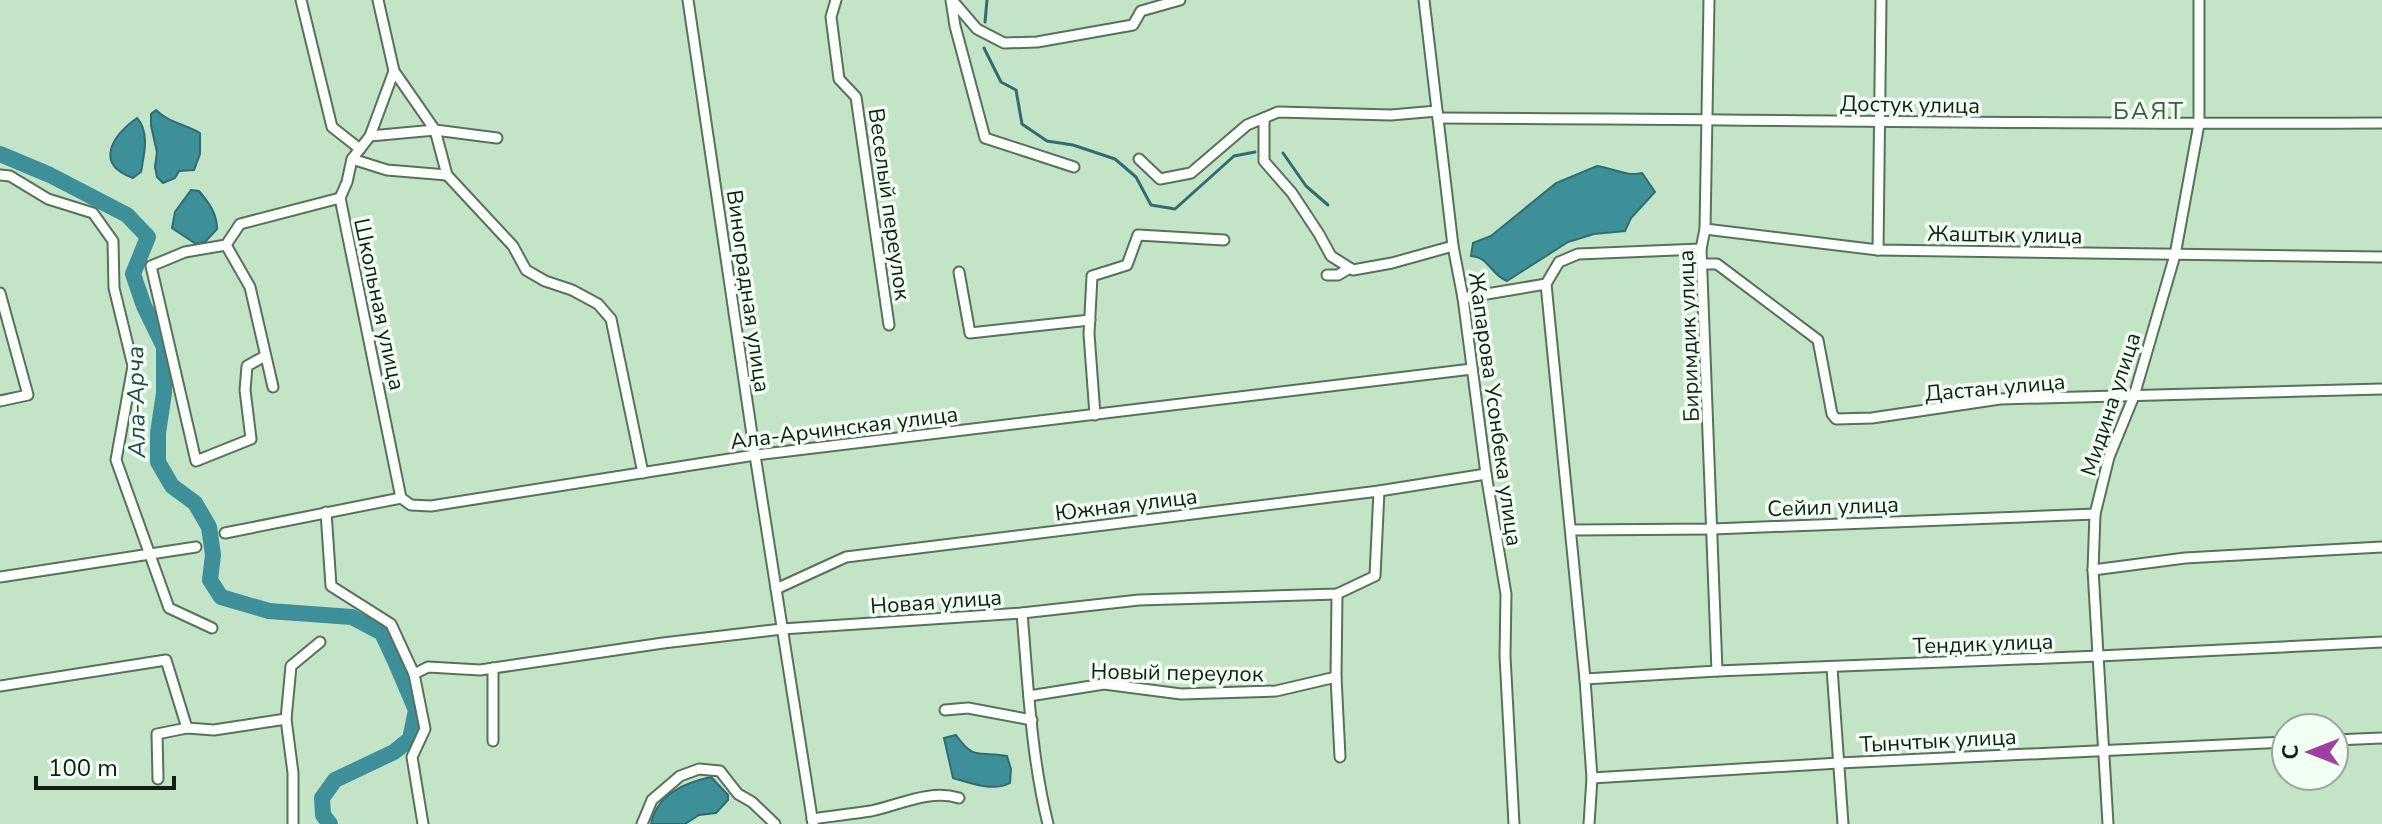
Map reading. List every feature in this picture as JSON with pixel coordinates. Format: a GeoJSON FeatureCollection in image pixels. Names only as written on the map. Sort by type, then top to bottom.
{"type":"FeatureCollection","features":[{"type":"Feature","properties":{"kind":"street"},"geometry":{"type":"LineString","coordinates":[[301,0],[332,127],[360,149]]}},
{"type":"Feature","properties":{"kind":"street"},"geometry":{"type":"LineString","coordinates":[[378,0],[394,71],[435,130],[447,175],[513,246],[526,270],[598,304],[611,319],[643,473]]}},
{"type":"Feature","properties":{"kind":"street","name":"Виноградная улица"},"geometry":{"type":"LineString","coordinates":[[688,0],[812,821]]}},
{"type":"Feature","properties":{"kind":"street","name":"Веселый переулок"},"geometry":{"type":"LineString","coordinates":[[836,0],[831,17],[839,79],[856,97],[889,325]]}},
{"type":"Feature","properties":{"kind":"street"},"geometry":{"type":"LineString","coordinates":[[951,0],[977,29],[1004,43],[1037,42],[1133,25],[1141,11],[1180,0]]}},
{"type":"Feature","properties":{"kind":"street"},"geometry":{"type":"LineString","coordinates":[[951,0],[985,138],[1074,167]]}},
{"type":"Feature","properties":{"kind":"street","name":"Жапарова Усонбека улица"},"geometry":{"type":"LineString","coordinates":[[1424,0],[1453,246],[1506,594],[1505,656],[1514,824]]}},
{"type":"Feature","properties":{"kind":"street","name":"Биримдик улица"},"geometry":{"type":"LineString","coordinates":[[1709,0],[1705,229],[1701,264],[1717,671]]}},
{"type":"Feature","properties":{"kind":"street"},"geometry":{"type":"LineString","coordinates":[[1878,250],[1881,0]]}},
{"type":"Feature","properties":{"kind":"street","name":"Мидина улица"},"geometry":{"type":"LineString","coordinates":[[2108,824],[2093,570],[2095,514],[2109,457],[2134,396],[2175,255],[2199,124],[2199,0]]}},
{"type":"Feature","properties":{"kind":"street","name":"Школьная улица"},"geometry":{"type":"LineString","coordinates":[[394,71],[370,136],[352,159],[340,198],[401,498]]}},
{"type":"Feature","properties":{"kind":"street","name":"Достук улица"},"geometry":{"type":"LineString","coordinates":[[1264,118],[1278,112],[1879,122],[2382,123]]}},
{"type":"Feature","properties":{"kind":"street"},"geometry":{"type":"LineString","coordinates":[[1139,159],[1160,179],[1191,173],[1247,125],[1264,118],[1264,161],[1292,193],[1331,256],[1353,270],[1453,246]]}},
{"type":"Feature","properties":{"kind":"street"},"geometry":{"type":"LineString","coordinates":[[370,136],[435,130],[497,138]]}},
{"type":"Feature","properties":{"kind":"street"},"geometry":{"type":"LineString","coordinates":[[352,159],[387,170],[447,175]]}},
{"type":"Feature","properties":{"kind":"street"},"geometry":{"type":"LineString","coordinates":[[0,175],[10,176],[48,199],[93,213],[113,241],[114,288],[133,366],[116,460],[169,608],[212,628]]}},
{"type":"Feature","properties":{"kind":"street"},"geometry":{"type":"LineString","coordinates":[[265,356],[247,366],[245,390],[251,439],[196,461],[151,266],[185,252],[226,245],[240,224],[340,198]]}},
{"type":"Feature","properties":{"kind":"street","name":"Жаштык улица"},"geometry":{"type":"LineString","coordinates":[[1705,229],[1878,250],[2382,257]]}},
{"type":"Feature","properties":{"kind":"street"},"geometry":{"type":"LineString","coordinates":[[1095,415],[1090,320],[1092,276],[1127,265],[1138,235],[1224,240]]}},
{"type":"Feature","properties":{"kind":"street"},"geometry":{"type":"LineString","coordinates":[[226,245],[250,287],[273,387]]}},
{"type":"Feature","properties":{"kind":"street"},"geometry":{"type":"LineString","coordinates":[[1583,824],[1592,778],[1572,530],[1546,284],[1559,262],[1578,254],[1701,249]]}},
{"type":"Feature","properties":{"kind":"street","name":"Дастан улица"},"geometry":{"type":"LineString","coordinates":[[1701,264],[1717,264],[1818,340],[1832,414],[1836,419],[1872,418],[2000,399],[2382,389]]}},
{"type":"Feature","properties":{"kind":"street"},"geometry":{"type":"LineString","coordinates":[[1327,275],[1338,275],[1350,268]]}},
{"type":"Feature","properties":{"kind":"street"},"geometry":{"type":"LineString","coordinates":[[959,272],[970,333],[1090,320]]}},
{"type":"Feature","properties":{"kind":"street"},"geometry":{"type":"LineString","coordinates":[[1463,298],[1546,284]]}},
{"type":"Feature","properties":{"kind":"street"},"geometry":{"type":"LineString","coordinates":[[0,293],[28,395],[0,401]]}},
{"type":"Feature","properties":{"kind":"street","name":"Ала-Арчинская улица"},"geometry":{"type":"LineString","coordinates":[[225,533],[401,498],[411,505],[431,506],[755,455],[1472,369]]}},
{"type":"Feature","properties":{"kind":"street","name":"Южная улица"},"geometry":{"type":"LineString","coordinates":[[776,589],[846,557],[1379,491],[1486,474]]}},
{"type":"Feature","properties":{"kind":"street","name":"Новая улица"},"geometry":{"type":"LineString","coordinates":[[414,674],[428,667],[480,670],[782,629],[1022,613],[1139,600],[1337,594],[1375,576],[1379,491]]}},
{"type":"Feature","properties":{"kind":"street"},"geometry":{"type":"LineString","coordinates":[[326,512],[331,586],[391,624],[414,674],[425,729],[412,757],[423,824]]}},
{"type":"Feature","properties":{"kind":"street","name":"Сейил улица"},"geometry":{"type":"LineString","coordinates":[[1572,530],[1713,529],[2095,514]]}},
{"type":"Feature","properties":{"kind":"street"},"geometry":{"type":"LineString","coordinates":[[0,577],[196,547]]}},
{"type":"Feature","properties":{"kind":"street"},"geometry":{"type":"LineString","coordinates":[[2093,570],[2185,558],[2382,547]]}},
{"type":"Feature","properties":{"kind":"street"},"geometry":{"type":"LineString","coordinates":[[1337,594],[1336,677],[1340,757]]}},
{"type":"Feature","properties":{"kind":"street"},"geometry":{"type":"LineString","coordinates":[[1022,613],[1041,795],[1048,824]]}},
{"type":"Feature","properties":{"kind":"street"},"geometry":{"type":"LineString","coordinates":[[293,824],[293,773],[286,719],[291,666],[320,642]]}},
{"type":"Feature","properties":{"kind":"street","name":"Тендик улица"},"geometry":{"type":"LineString","coordinates":[[1585,679],[2382,642]]}},
{"type":"Feature","properties":{"kind":"street"},"geometry":{"type":"LineString","coordinates":[[0,686],[166,660],[187,728]]}},
{"type":"Feature","properties":{"kind":"street"},"geometry":{"type":"LineString","coordinates":[[493,668],[493,741]]}},
{"type":"Feature","properties":{"kind":"street"},"geometry":{"type":"LineString","coordinates":[[1832,668],[1843,824]]}},
{"type":"Feature","properties":{"kind":"street","name":"Новый переулок"},"geometry":{"type":"LineString","coordinates":[[1029,696],[1104,684],[1181,694],[1276,691],[1336,677]]}},
{"type":"Feature","properties":{"kind":"street"},"geometry":{"type":"LineString","coordinates":[[945,710],[968,708],[1032,720]]}},
{"type":"Feature","properties":{"kind":"street"},"geometry":{"type":"LineString","coordinates":[[158,779],[157,734],[187,728],[214,730],[286,719]]}},
{"type":"Feature","properties":{"kind":"street"},"geometry":{"type":"LineString","coordinates":[[2350,739],[2382,738]]}},
{"type":"Feature","properties":{"kind":"street","name":"Тынчтык улица"},"geometry":{"type":"LineString","coordinates":[[1592,778],[2270,743]]}},
{"type":"Feature","properties":{"kind":"street"},"geometry":{"type":"LineString","coordinates":[[642,824],[652,800],[680,776],[699,769],[720,771],[738,794],[752,802],[775,824]]}},
{"type":"Feature","properties":{"kind":"street"},"geometry":{"type":"LineString","coordinates":[[1589,824],[1590,793]]}},
{"type":"Feature","properties":{"kind":"street"},"geometry":{"type":"LineString","coordinates":[[812,821],[943,794],[959,798]]}},
{"type":"Feature","properties":{"kind":"water"},"geometry":{"type":"Polygon","coordinates":[[[156,110],[166,118],[200,133],[200,154],[194,170],[179,171],[175,178],[163,183],[157,177],[157,152],[151,126],[151,114],[156,110]]]}},
{"type":"Feature","properties":{"kind":"water"},"geometry":{"type":"Polygon","coordinates":[[[137,118],[144,130],[145,144],[141,172],[133,178],[114,165],[111,150],[120,133],[137,118]]]}},
{"type":"Feature","properties":{"kind":"water"},"geometry":{"type":"Polygon","coordinates":[[[1597,166],[1625,173],[1642,173],[1655,192],[1631,218],[1625,231],[1594,234],[1568,242],[1507,281],[1482,259],[1471,256],[1473,243],[1491,236],[1556,183],[1597,166]]]}},
{"type":"Feature","properties":{"kind":"water"},"geometry":{"type":"Polygon","coordinates":[[[191,190],[199,191],[217,223],[217,229],[205,242],[196,244],[172,228],[175,212],[191,190]]]}},
{"type":"Feature","properties":{"kind":"water"},"geometry":{"type":"Polygon","coordinates":[[[956,735],[973,752],[1007,756],[1011,769],[1010,783],[989,787],[953,778],[944,738],[956,735]]]}},
{"type":"Feature","properties":{"kind":"water"},"geometry":{"type":"Polygon","coordinates":[[[711,777],[728,795],[728,800],[716,813],[699,815],[685,824],[651,824],[659,805],[673,792],[711,777]]]}},
{"type":"Feature","properties":{"kind":"waterway"},"geometry":{"type":"LineString","coordinates":[[985,22],[987,0]]}},
{"type":"Feature","properties":{"kind":"waterway"},"geometry":{"type":"LineString","coordinates":[[984,48],[1001,82],[1016,90],[1022,124],[1047,141],[1073,145],[1115,159],[1136,177],[1151,205],[1175,209],[1234,156],[1255,152]]}},
{"type":"Feature","properties":{"kind":"waterway"},"geometry":{"type":"LineString","coordinates":[[1283,153],[1306,186],[1328,205]]}},
{"type":"Feature","properties":{"kind":"waterway","name":"Ала-Арча"},"geometry":{"type":"LineString","coordinates":[[0,154],[50,175],[127,215],[148,237],[133,274],[164,347],[158,462],[172,486],[195,503],[209,527],[213,555],[210,580],[221,597],[269,611],[352,617],[382,633],[416,710],[410,739],[394,752],[335,780],[322,798],[323,815],[330,824]]}},
{"type":"Feature","properties":{"kind":"district","name":"БАЯТ"},"geometry":{"type":"Point","coordinates":[2149,111]}}]}
